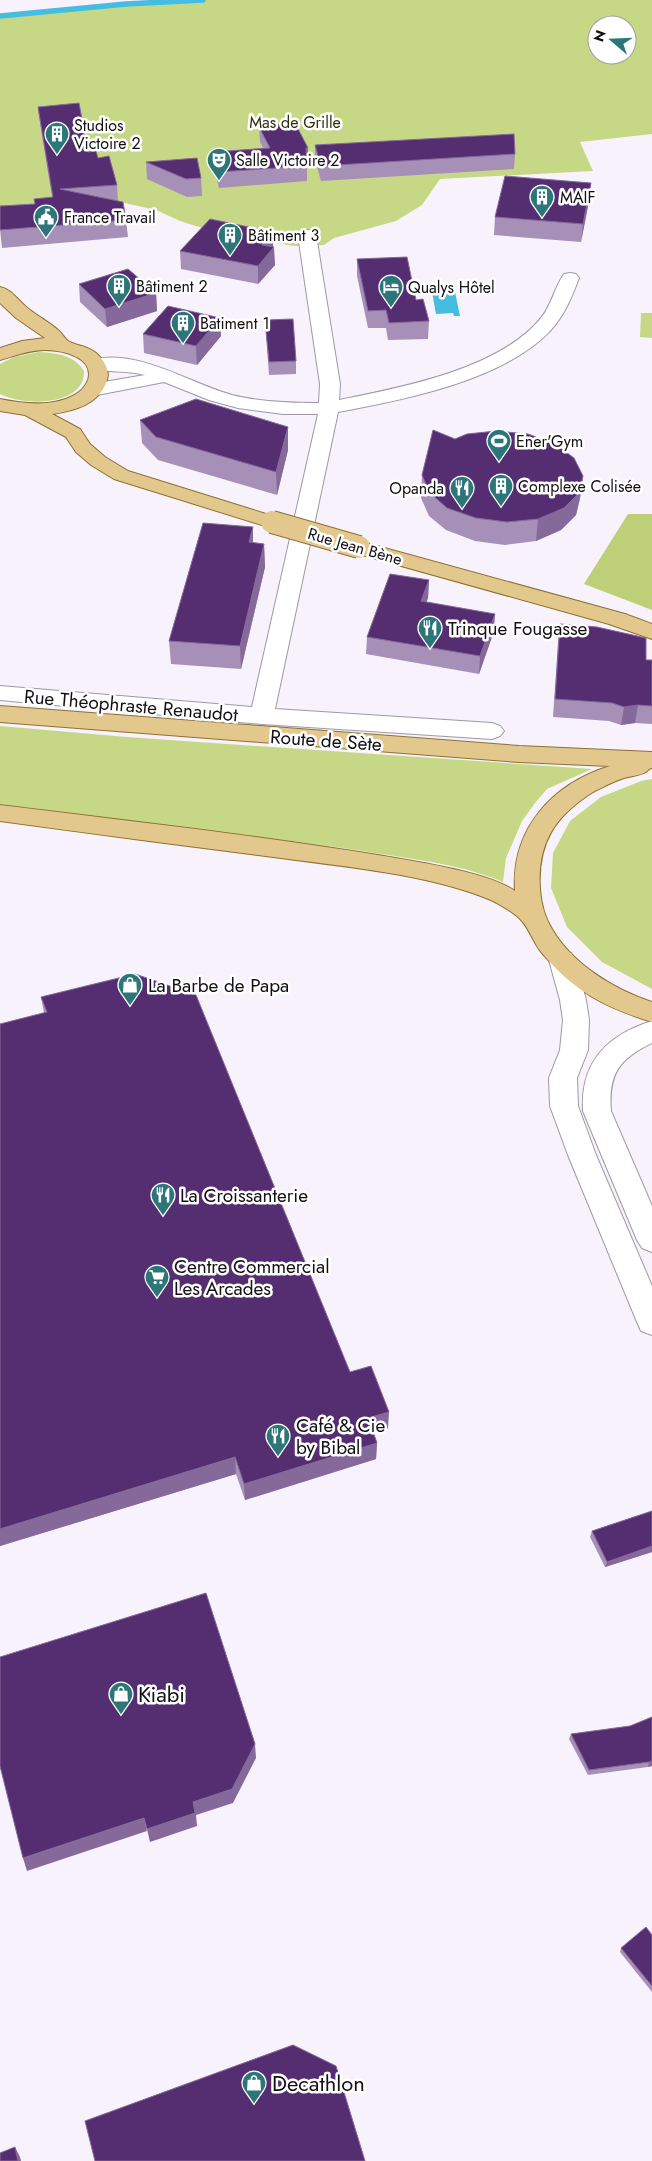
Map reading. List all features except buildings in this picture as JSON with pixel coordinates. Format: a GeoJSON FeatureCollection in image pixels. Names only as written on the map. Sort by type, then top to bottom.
{"type":"FeatureCollection","features":[{"type":"Feature","properties":{"kind":"main road"},"geometry":{"type":"LineString","coordinates":[[0,292],[24,315],[43,326],[62,346]]}},
{"type":"Feature","properties":{"kind":"main road"},"geometry":{"type":"LineString","coordinates":[[6,351],[24,315]]}},
{"type":"Feature","properties":{"kind":"main road"},"geometry":{"type":"LineString","coordinates":[[6,351],[42,344],[62,346],[83,353],[96,364],[99,377],[87,394],[73,433]]}},
{"type":"Feature","properties":{"kind":"main road"},"geometry":{"type":"LineString","coordinates":[[0,405],[32,410],[58,407],[87,394]]}},
{"type":"Feature","properties":{"kind":"main road","name":"Rue Jean Bène"},"geometry":{"type":"LineString","coordinates":[[32,410],[73,433],[83,448],[98,461],[121,475],[175,494],[272,522],[617,618],[652,632]]}},
{"type":"Feature","properties":{"kind":"main road","name":"Route de Sète"},"geometry":{"type":"LineString","coordinates":[[0,714],[519,754],[652,761]]}},
{"type":"Feature","properties":{"kind":"main road"},"geometry":{"type":"LineString","coordinates":[[652,761],[619,770],[580,788],[550,813],[531,843],[524,878],[532,915],[544,938],[562,960],[611,997],[652,1012]]}},
{"type":"Feature","properties":{"kind":"main road"},"geometry":{"type":"LineString","coordinates":[[0,813],[338,857],[427,872],[476,884],[503,895],[532,915]]}},
{"type":"Feature","properties":{"kind":"street","name":"Rue Théophraste Renaudot"},"geometry":{"type":"LineString","coordinates":[[262,716],[329,408],[330,384],[307,235]]}},
{"type":"Feature","properties":{"kind":"street"},"geometry":{"type":"LineString","coordinates":[[96,364],[120,364],[144,369],[217,397],[236,402],[298,408],[329,408],[397,394],[447,381],[490,364],[538,332],[559,306],[570,278]]}},
{"type":"Feature","properties":{"kind":"street"},"geometry":{"type":"LineString","coordinates":[[87,394],[116,384],[168,378]]}},
{"type":"Feature","properties":{"kind":"street","name":"Rue Théophraste Renaudot"},"geometry":{"type":"LineString","coordinates":[[0,693],[262,716],[492,731]]}},
{"type":"Feature","properties":{"kind":"street"},"geometry":{"type":"LineString","coordinates":[[562,960],[573,1000],[576,1020],[574,1050],[563,1078],[564,1106],[585,1164],[652,1322]]}},
{"type":"Feature","properties":{"kind":"street"},"geometry":{"type":"LineString","coordinates":[[652,1031],[630,1041],[616,1051],[604,1065],[597,1081],[595,1096],[597,1111],[652,1240]]}},
{"type":"Feature","properties":{"kind":"green space","name":"Mas de Grille"},"geometry":{"type":"Polygon","coordinates":[[[156,0],[652,0],[652,134],[580,142],[593,171],[440,179],[422,205],[396,221],[334,238],[324,245],[294,246],[225,235],[180,221],[156,210],[120,202],[0,208],[0,16],[156,0]]]}},
{"type":"Feature","properties":{"kind":"green space"},"geometry":{"type":"Polygon","coordinates":[[[641,313],[652,313],[652,338],[640,337],[641,313]]]}},
{"type":"Feature","properties":{"kind":"green space"},"geometry":{"type":"Polygon","coordinates":[[[39,352],[64,356],[75,361],[84,371],[82,383],[64,397],[51,400],[23,401],[0,394],[0,364],[14,357],[39,352]]]}},
{"type":"Feature","properties":{"kind":"green space"},"geometry":{"type":"Polygon","coordinates":[[[628,514],[652,514],[652,610],[584,584],[628,514]]]}},
{"type":"Feature","properties":{"kind":"green space"},"geometry":{"type":"Polygon","coordinates":[[[0,726],[127,737],[592,769],[547,789],[535,803],[522,821],[506,858],[503,882],[468,870],[412,859],[312,844],[89,817],[0,804],[0,726]]]}},
{"type":"Feature","properties":{"kind":"green space"},"geometry":{"type":"Polygon","coordinates":[[[652,779],[652,989],[602,962],[567,927],[551,888],[553,853],[570,821],[601,797],[641,781],[652,779]]]}},
{"type":"Feature","properties":{"kind":"water"},"geometry":{"type":"Polygon","coordinates":[[[432,292],[455,292],[460,316],[454,316],[453,313],[436,314],[432,292]]]}},
{"type":"Feature","properties":{"kind":"waterway"},"geometry":{"type":"LineString","coordinates":[[0,16],[126,4],[203,0]]}},
{"type":"Feature","properties":{"kind":"place","name":"Studios Victoire 2"},"geometry":{"type":"Point","coordinates":[57,155]}},
{"type":"Feature","properties":{"kind":"place","name":"Salle Victoire 2"},"geometry":{"type":"Point","coordinates":[219,181]}},
{"type":"Feature","properties":{"kind":"place","name":"MAIF"},"geometry":{"type":"Point","coordinates":[542,218]}},
{"type":"Feature","properties":{"kind":"place","name":"France Travail"},"geometry":{"type":"Point","coordinates":[46,238]}},
{"type":"Feature","properties":{"kind":"place","name":"Bâtiment 3"},"geometry":{"type":"Point","coordinates":[230,256]}},
{"type":"Feature","properties":{"kind":"place","name":"Bâtiment 2"},"geometry":{"type":"Point","coordinates":[119,307]}},
{"type":"Feature","properties":{"kind":"place","name":"Qualys Hôtel"},"geometry":{"type":"Point","coordinates":[391,308]}},
{"type":"Feature","properties":{"kind":"place","name":"Batiment 1"},"geometry":{"type":"Point","coordinates":[183,344]}},
{"type":"Feature","properties":{"kind":"place","name":"Ener'Gym"},"geometry":{"type":"Point","coordinates":[499,462]}},
{"type":"Feature","properties":{"kind":"place","name":"Complexe Colisée"},"geometry":{"type":"Point","coordinates":[501,507]}},
{"type":"Feature","properties":{"kind":"place","name":"Opanda"},"geometry":{"type":"Point","coordinates":[462,509]}},
{"type":"Feature","properties":{"kind":"place","name":"Trinque Fougasse"},"geometry":{"type":"Point","coordinates":[430,649]}},
{"type":"Feature","properties":{"kind":"place","name":"La Barbe de Papa"},"geometry":{"type":"Point","coordinates":[130,1006]}},
{"type":"Feature","properties":{"kind":"place","name":"La Croissanterie"},"geometry":{"type":"Point","coordinates":[163,1216]}},
{"type":"Feature","properties":{"kind":"place","name":"Centre Commercial Les Arcades"},"geometry":{"type":"Point","coordinates":[157,1298]}},
{"type":"Feature","properties":{"kind":"place","name":"Café & Cie by Bibal"},"geometry":{"type":"Point","coordinates":[278,1457]}},
{"type":"Feature","properties":{"kind":"place","name":"Kiabi"},"geometry":{"type":"Point","coordinates":[121,1715]}},
{"type":"Feature","properties":{"kind":"place","name":"Decathlon"},"geometry":{"type":"Point","coordinates":[254,2104]}}]}
